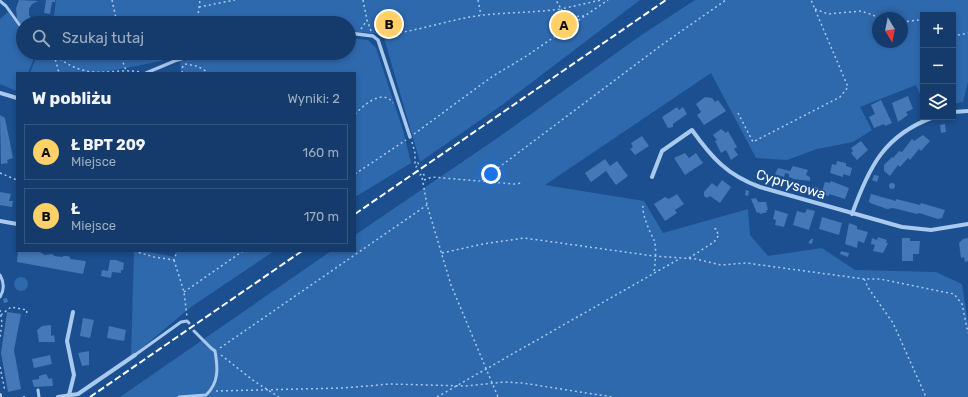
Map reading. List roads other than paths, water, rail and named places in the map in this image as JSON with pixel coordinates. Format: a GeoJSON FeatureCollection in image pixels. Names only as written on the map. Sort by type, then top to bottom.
{"type":"FeatureCollection","features":[{"type":"Feature","properties":{"kind":"street"},"geometry":{"type":"LineString","coordinates":[[356,34],[373,36],[378,40],[387,63],[410,137]]}},
{"type":"Feature","properties":{"kind":"street"},"geometry":{"type":"LineString","coordinates":[[148,72],[176,60]]}},
{"type":"Feature","properties":{"kind":"street"},"geometry":{"type":"LineString","coordinates":[[0,93],[16,98]]}},
{"type":"Feature","properties":{"kind":"street"},"geometry":{"type":"LineString","coordinates":[[956,112],[968,111]]}},
{"type":"Feature","properties":{"kind":"street"},"geometry":{"type":"LineString","coordinates":[[852,214],[866,176],[884,149],[907,130],[928,120]]}},
{"type":"Feature","properties":{"kind":"street","name":"Cyprysowa"},"geometry":{"type":"LineString","coordinates":[[652,178],[662,151],[692,130],[710,155],[720,165],[745,182],[775,192],[902,227],[919,230],[968,224]]}},
{"type":"Feature","properties":{"kind":"street"},"geometry":{"type":"LineString","coordinates":[[0,221],[16,224]]}},
{"type":"Feature","properties":{"kind":"street"},"geometry":{"type":"LineString","coordinates":[[69,395],[74,375],[67,342],[73,312]]}},
{"type":"Feature","properties":{"kind":"street"},"geometry":{"type":"LineString","coordinates":[[58,397],[78,394],[135,355]]}},
{"type":"Feature","properties":{"kind":"lane"},"geometry":{"type":"LineString","coordinates":[[0,1],[6,6],[16,20]]}},
{"type":"Feature","properties":{"kind":"lane"},"geometry":{"type":"LineString","coordinates":[[0,275],[4,283],[4,289],[0,297]]}},
{"type":"Feature","properties":{"kind":"lane"},"geometry":{"type":"LineString","coordinates":[[135,355],[181,322],[188,322]]}},
{"type":"Feature","properties":{"kind":"lane"},"geometry":{"type":"LineString","coordinates":[[179,397],[206,395],[214,388],[218,374],[216,351],[194,331]]}},
{"type":"Feature","properties":{"kind":"lane"},"geometry":{"type":"LineString","coordinates":[[38,390],[39,397]]}},
{"type":"Feature","properties":{"kind":"railway"},"geometry":{"type":"LineString","coordinates":[[356,213],[666,0]]}},
{"type":"Feature","properties":{"kind":"railway"},"geometry":{"type":"LineString","coordinates":[[90,397],[301,252]]}},
{"type":"Feature","properties":{"kind":"place","name":"Ł"},"geometry":{"type":"Point","coordinates":[389,24]}},
{"type":"Feature","properties":{"kind":"place","name":"Ł BPT 209"},"geometry":{"type":"Point","coordinates":[564,25]}}]}
